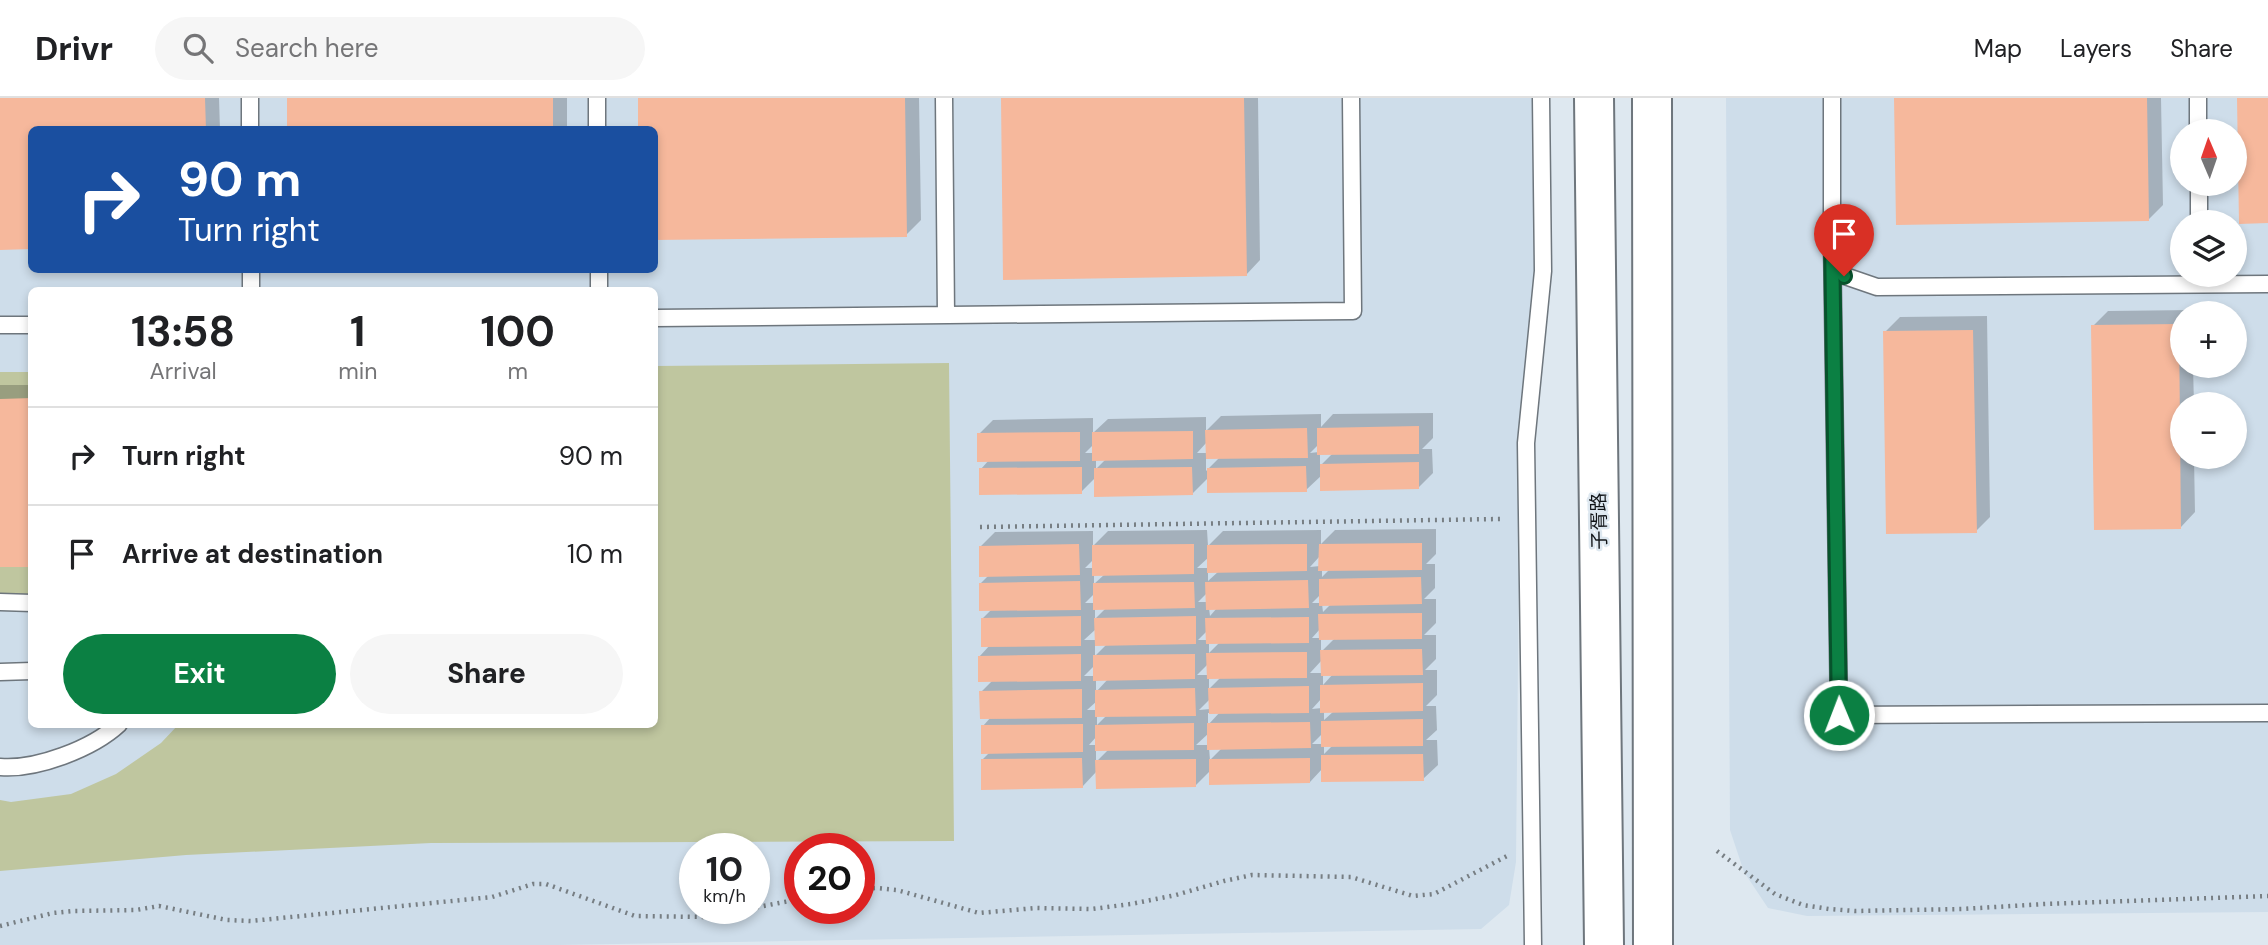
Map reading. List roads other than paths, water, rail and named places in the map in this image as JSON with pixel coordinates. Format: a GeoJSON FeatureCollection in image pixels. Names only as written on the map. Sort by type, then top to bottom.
{"type":"FeatureCollection","features":[{"type":"Feature","properties":{"kind":"street","name":"子胥路"},"geometry":{"type":"LineString","coordinates":[[1594,98],[1604,945]]}},
{"type":"Feature","properties":{"kind":"street"},"geometry":{"type":"LineString","coordinates":[[1652,98],[1653,945]]}},
{"type":"Feature","properties":{"kind":"lane"},"geometry":{"type":"LineString","coordinates":[[250,98],[250,126]]}},
{"type":"Feature","properties":{"kind":"lane"},"geometry":{"type":"LineString","coordinates":[[597,98],[597,126]]}},
{"type":"Feature","properties":{"kind":"lane"},"geometry":{"type":"LineString","coordinates":[[944,98],[946,315]]}},
{"type":"Feature","properties":{"kind":"lane"},"geometry":{"type":"LineString","coordinates":[[658,318],[1353,311],[1351,98]]}},
{"type":"Feature","properties":{"kind":"lane"},"geometry":{"type":"LineString","coordinates":[[1533,945],[1527,443],[1544,271],[1541,98]]}},
{"type":"Feature","properties":{"kind":"lane"},"geometry":{"type":"LineString","coordinates":[[1832,98],[1839,715],[2268,713]]}},
{"type":"Feature","properties":{"kind":"lane"},"geometry":{"type":"LineString","coordinates":[[2198,98],[2198,119]]}},
{"type":"Feature","properties":{"kind":"lane"},"geometry":{"type":"LineString","coordinates":[[1832,239],[1844,276],[1877,287],[2170,281]]}},
{"type":"Feature","properties":{"kind":"lane"},"geometry":{"type":"LineString","coordinates":[[2247,283],[2268,284]]}},
{"type":"Feature","properties":{"kind":"lane"},"geometry":{"type":"LineString","coordinates":[[0,325],[28,325]]}},
{"type":"Feature","properties":{"kind":"lane"},"geometry":{"type":"LineString","coordinates":[[0,602],[28,603]]}},
{"type":"Feature","properties":{"kind":"lane"},"geometry":{"type":"LineString","coordinates":[[0,672],[28,671]]}},
{"type":"Feature","properties":{"kind":"lane"},"geometry":{"type":"LineString","coordinates":[[0,767],[15,768],[78,750],[113,728]]}}]}
